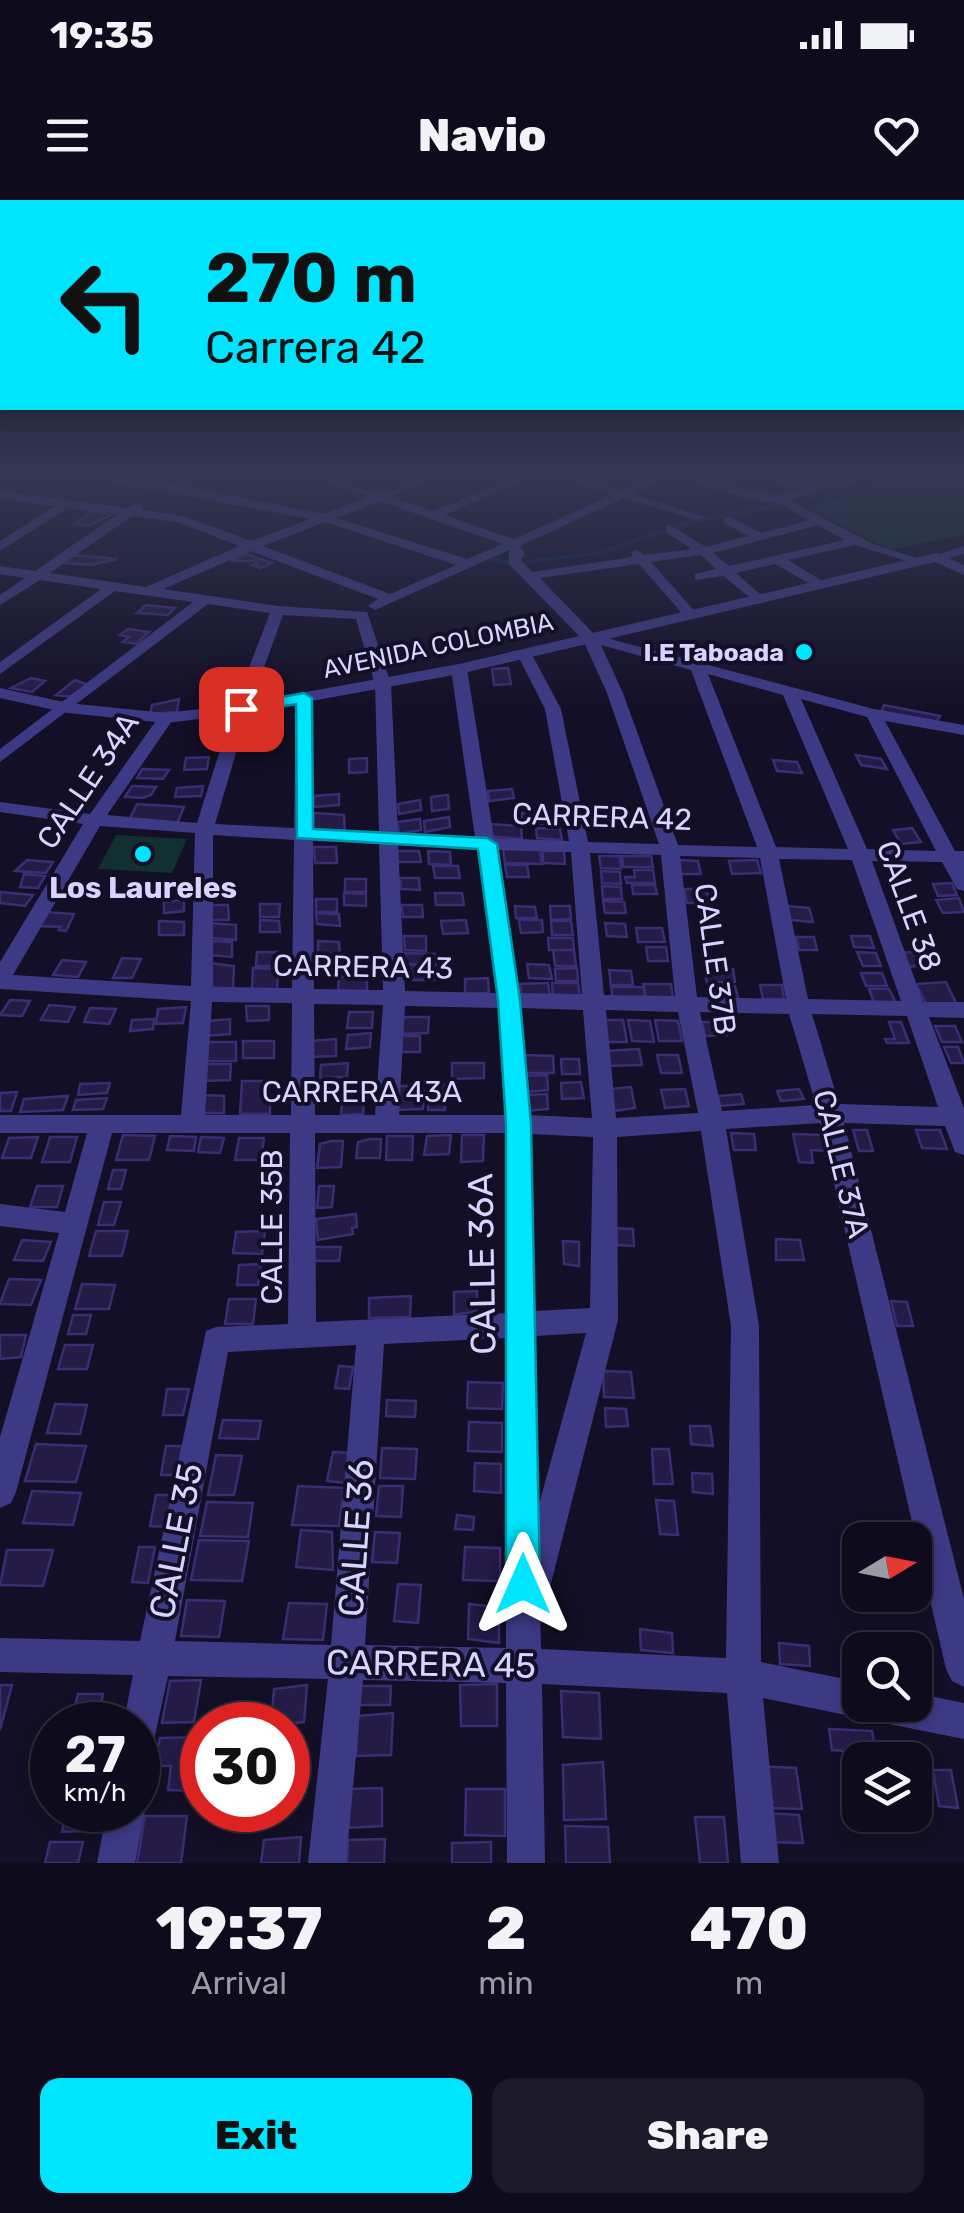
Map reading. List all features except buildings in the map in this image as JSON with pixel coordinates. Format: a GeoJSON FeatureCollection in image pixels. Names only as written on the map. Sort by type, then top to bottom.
{"type":"FeatureCollection","features":[{"type":"Feature","properties":{"kind":"street"},"geometry":{"type":"LineString","coordinates":[[0,601],[69,554]]}},
{"type":"Feature","properties":{"kind":"street"},"geometry":{"type":"LineString","coordinates":[[148,590],[233,554]]}},
{"type":"Feature","properties":{"kind":"street"},"geometry":{"type":"LineString","coordinates":[[266,554],[387,598]]}},
{"type":"Feature","properties":{"kind":"street"},"geometry":{"type":"LineString","coordinates":[[435,554],[464,563]]}},
{"type":"Feature","properties":{"kind":"street"},"geometry":{"type":"LineString","coordinates":[[0,570],[278,610],[362,615],[387,598],[485,554]]}},
{"type":"Feature","properties":{"kind":"street"},"geometry":{"type":"LineString","coordinates":[[518,554],[514,561],[590,638]]}},
{"type":"Feature","properties":{"kind":"street"},"geometry":{"type":"LineString","coordinates":[[636,554],[691,616]]}},
{"type":"Feature","properties":{"kind":"street"},"geometry":{"type":"LineString","coordinates":[[534,581],[534,576],[541,572],[686,554]]}},
{"type":"Feature","properties":{"kind":"street"},"geometry":{"type":"LineString","coordinates":[[707,554],[758,600]]}},
{"type":"Feature","properties":{"kind":"street"},"geometry":{"type":"LineString","coordinates":[[779,554],[818,585]]}},
{"type":"Feature","properties":{"kind":"street"},"geometry":{"type":"LineString","coordinates":[[700,577],[803,554]]}},
{"type":"Feature","properties":{"kind":"street"},"geometry":{"type":"LineString","coordinates":[[884,554],[928,559],[964,571]]}},
{"type":"Feature","properties":{"kind":"street"},"geometry":{"type":"LineString","coordinates":[[928,559],[950,554]]}},
{"type":"Feature","properties":{"kind":"street","name":"AVENIDA COLOMBIA"},"geometry":{"type":"LineString","coordinates":[[0,693],[68,708],[166,718],[241,709],[459,669],[928,559]]}},
{"type":"Feature","properties":{"kind":"street"},"geometry":{"type":"LineString","coordinates":[[0,669],[113,586]]}},
{"type":"Feature","properties":{"kind":"street"},"geometry":{"type":"LineString","coordinates":[[0,757],[204,600]]}},
{"type":"Feature","properties":{"kind":"street"},"geometry":{"type":"LineString","coordinates":[[192,1124],[202,994],[204,831],[241,709],[278,610]]}},
{"type":"Feature","properties":{"kind":"street"},"geometry":{"type":"LineString","coordinates":[[362,615],[383,684],[394,998],[386,1124]]}},
{"type":"Feature","properties":{"kind":"street","name":"AVENIDA COLOMBIA"},"geometry":{"type":"LineString","coordinates":[[590,638],[873,714],[963,732]]}},
{"type":"Feature","properties":{"kind":"street","name":"CALLE 37B"},"geometry":{"type":"LineString","coordinates":[[590,638],[615,692],[670,849],[687,1004],[712,1120],[744,1326],[743,1676]]}},
{"type":"Feature","properties":{"kind":"street"},"geometry":{"type":"LineString","coordinates":[[524,654],[553,708],[580,848],[605,1128],[604,1320],[524,1621]]}},
{"type":"Feature","properties":{"kind":"street","name":"CALLE 37A"},"geometry":{"type":"LineString","coordinates":[[696,666],[768,852],[798,1006],[830,1113],[964,1669]]}},
{"type":"Feature","properties":{"kind":"street","name":"CALLE 36A"},"geometry":{"type":"LineString","coordinates":[[459,669],[509,1000],[518,1124],[526,1863]]}},
{"type":"Feature","properties":{"kind":"street","name":"CALLE 38"},"geometry":{"type":"LineString","coordinates":[[789,691],[860,855],[915,1009],[960,1117],[964,1145]]}},
{"type":"Feature","properties":{"kind":"street","name":"CALLE 35B"},"geometry":{"type":"LineString","coordinates":[[302,1336],[304,698]]}},
{"type":"Feature","properties":{"kind":"street"},"geometry":{"type":"LineString","coordinates":[[873,714],[956,857],[964,885]]}},
{"type":"Feature","properties":{"kind":"street","name":"CALLE 34A"},"geometry":{"type":"LineString","coordinates":[[0,981],[93,822],[166,718]]}},
{"type":"Feature","properties":{"kind":"street","name":"CARRERA 42"},"geometry":{"type":"LineString","coordinates":[[0,807],[93,822],[204,831],[580,848],[956,857]]}},
{"type":"Feature","properties":{"kind":"street","name":"CARRERA 43"},"geometry":{"type":"LineString","coordinates":[[0,981],[202,994],[964,1010]]}},
{"type":"Feature","properties":{"kind":"street","name":"CARRERA 43A"},"geometry":{"type":"LineString","coordinates":[[0,1124],[518,1124],[605,1128],[830,1113],[960,1117]]}},
{"type":"Feature","properties":{"kind":"street"},"geometry":{"type":"LineString","coordinates":[[2,1475],[102,1125]]}},
{"type":"Feature","properties":{"kind":"street"},"geometry":{"type":"LineString","coordinates":[[0,1215],[74,1224]]}},
{"type":"Feature","properties":{"kind":"street"},"geometry":{"type":"LineString","coordinates":[[302,1336],[604,1320]]}},
{"type":"Feature","properties":{"kind":"street","name":"CALLE 36"},"geometry":{"type":"LineString","coordinates":[[327,1863],[347,1662],[371,1332]]}},
{"type":"Feature","properties":{"kind":"street","name":"CALLE 35"},"geometry":{"type":"LineString","coordinates":[[145,1702],[216,1340],[302,1336]]}},
{"type":"Feature","properties":{"kind":"street","name":"CARRERA 45"},"geometry":{"type":"LineString","coordinates":[[0,1655],[524,1666],[743,1676],[842,1696]]}},
{"type":"Feature","properties":{"kind":"street"},"geometry":{"type":"LineString","coordinates":[[743,1676],[760,1863]]}},
{"type":"Feature","properties":{"kind":"street"},"geometry":{"type":"LineString","coordinates":[[932,1715],[964,1721]]}},
{"type":"Feature","properties":{"kind":"street"},"geometry":{"type":"LineString","coordinates":[[116,1863],[122,1832]]}},
{"type":"Feature","properties":{"kind":"green space","name":"Los Laureles"},"geometry":{"type":"Polygon","coordinates":[[[116,835],[187,839],[172,873],[98,869],[116,835]]]}},
{"type":"Feature","properties":{"kind":"waterway"},"geometry":{"type":"LineString","coordinates":[[526,562],[596,554]]}},
{"type":"Feature","properties":{"kind":"waterway"},"geometry":{"type":"LineString","coordinates":[[490,560],[514,563]]}},
{"type":"Feature","properties":{"kind":"place","name":"I.E Taboada"},"geometry":{"type":"Point","coordinates":[804,652]}},
{"type":"Feature","properties":{"kind":"place","name":"Los Laureles"},"geometry":{"type":"Point","coordinates":[143,854]}},
{"type":"Feature","properties":{"kind":"route"},"geometry":{"type":"LineString","coordinates":[[241,709],[304,698],[304,834],[487,844],[509,1000],[518,1124],[523,1584]]}}]}
